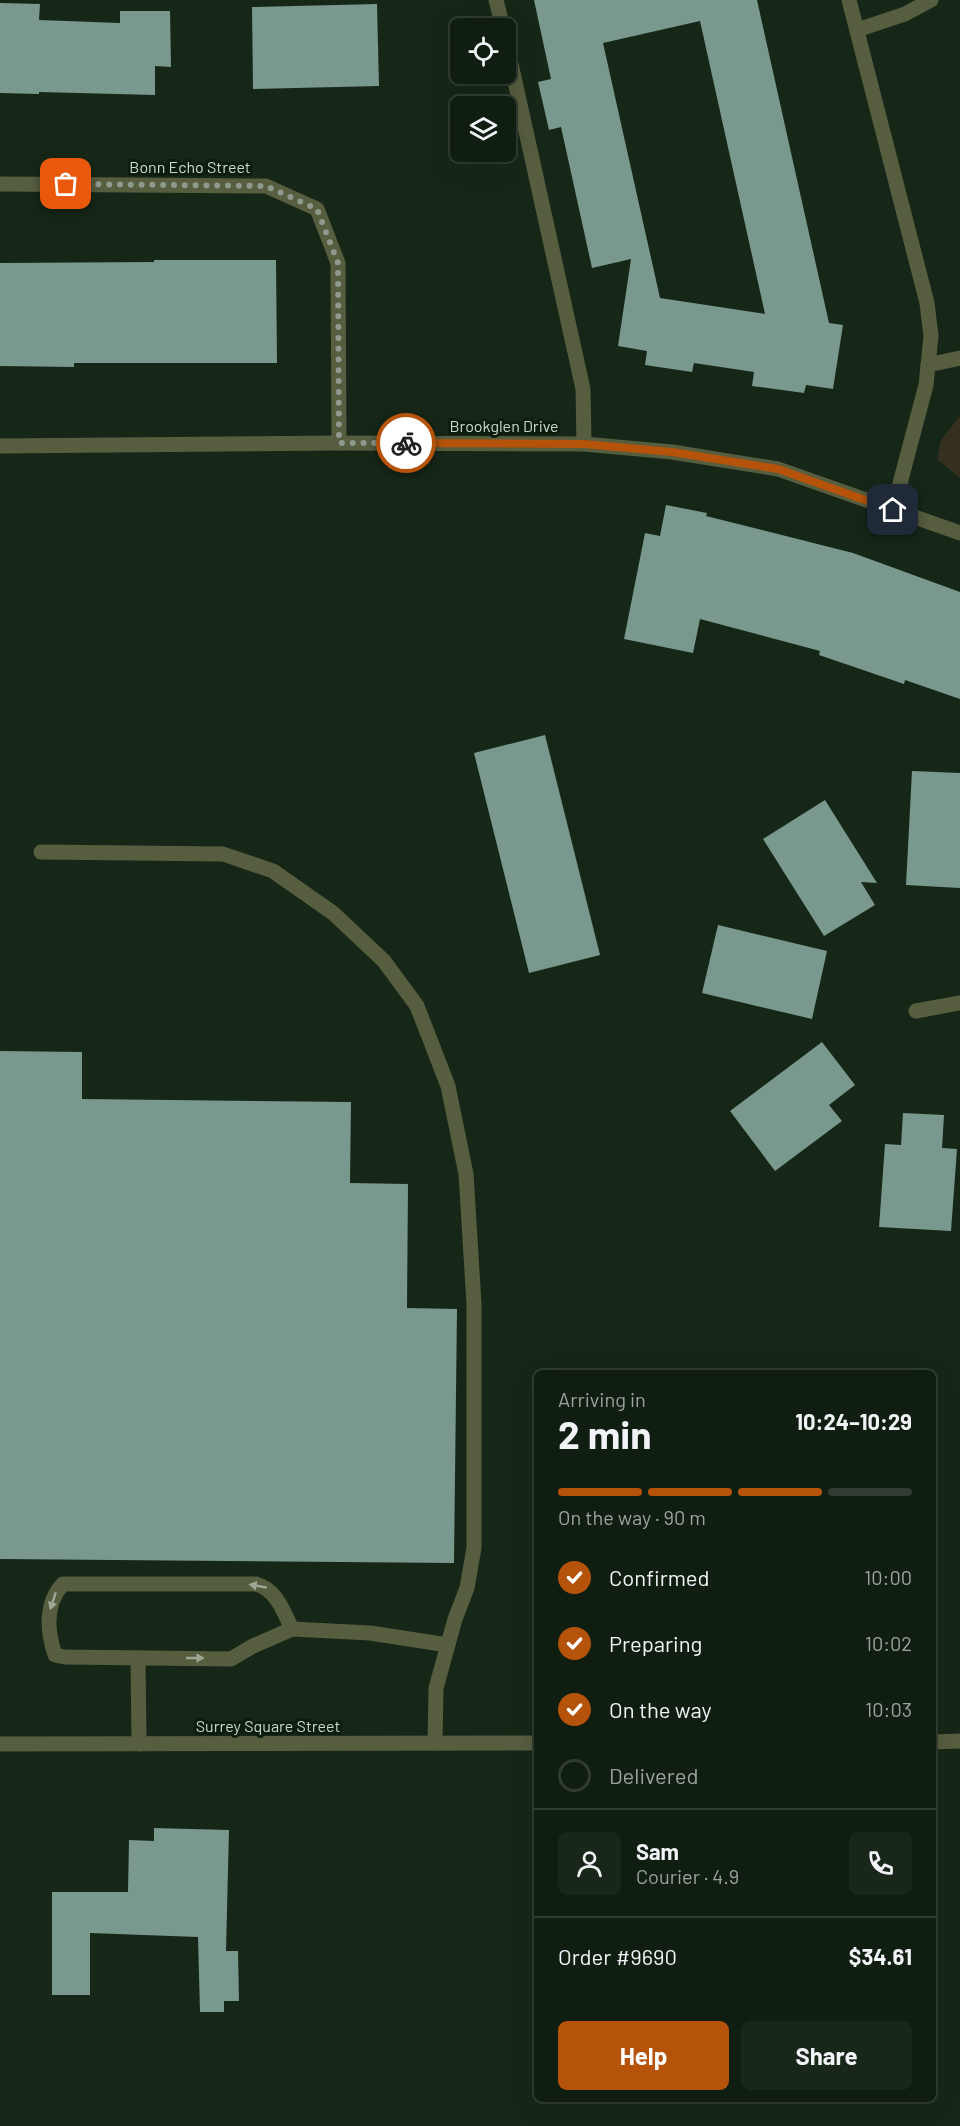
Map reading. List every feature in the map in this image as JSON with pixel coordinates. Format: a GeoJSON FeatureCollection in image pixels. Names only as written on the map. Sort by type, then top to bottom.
{"type":"FeatureCollection","features":[{"type":"Feature","properties":{"kind":"street"},"geometry":{"type":"LineString","coordinates":[[496,0],[500,18]]}},
{"type":"Feature","properties":{"kind":"street"},"geometry":{"type":"LineString","coordinates":[[849,0],[927,303],[931,336],[927,385],[893,510]]}},
{"type":"Feature","properties":{"kind":"street"},"geometry":{"type":"LineString","coordinates":[[857,30],[905,14],[931,0]]}},
{"type":"Feature","properties":{"kind":"street"},"geometry":{"type":"LineString","coordinates":[[516,84],[583,388],[584,444]]}},
{"type":"Feature","properties":{"kind":"street","name":"Bonn Echo Street"},"geometry":{"type":"LineString","coordinates":[[0,184],[266,186],[317,209],[338,263],[339,443]]}},
{"type":"Feature","properties":{"kind":"street"},"geometry":{"type":"LineString","coordinates":[[928,365],[960,358]]}},
{"type":"Feature","properties":{"kind":"street","name":"Brookglen Drive"},"geometry":{"type":"LineString","coordinates":[[0,446],[339,443],[584,444],[672,452],[778,469],[960,533]]}},
{"type":"Feature","properties":{"kind":"street"},"geometry":{"type":"LineString","coordinates":[[41,852],[223,854],[273,871],[333,913],[384,961],[417,1006],[448,1086],[466,1174],[474,1305],[474,1548],[467,1588],[436,1688],[435,1743]]}},
{"type":"Feature","properties":{"kind":"street"},"geometry":{"type":"LineString","coordinates":[[916,1011],[960,1003]]}},
{"type":"Feature","properties":{"kind":"street"},"geometry":{"type":"LineString","coordinates":[[292,1629],[279,1602],[268,1587],[256,1584],[63,1584],[54,1594],[49,1616],[51,1643],[55,1655],[231,1659],[253,1646],[292,1629],[370,1633],[448,1645]]}},
{"type":"Feature","properties":{"kind":"street"},"geometry":{"type":"LineString","coordinates":[[138,1658],[139,1744]]}},
{"type":"Feature","properties":{"kind":"street"},"geometry":{"type":"LineString","coordinates":[[936,1742],[960,1742]]}},
{"type":"Feature","properties":{"kind":"street","name":"Surrey Square Street"},"geometry":{"type":"LineString","coordinates":[[0,1744],[534,1743]]}},
{"type":"Feature","properties":{"kind":"shaded area"},"geometry":{"type":"Polygon","coordinates":[[[960,416],[960,478],[937,459],[941,440],[960,416]]]}},
{"type":"Feature","properties":{"kind":"building"},"geometry":{"type":"Polygon","coordinates":[[[534,0],[757,0],[829,323],[843,325],[833,389],[806,385],[804,393],[752,386],[754,372],[694,363],[692,372],[645,365],[647,351],[618,346],[631,259],[592,268],[561,127],[549,130],[538,82],[551,79],[534,0]],[[700,21],[603,43],[660,298],[765,314],[700,21]]]}},
{"type":"Feature","properties":{"kind":"building"},"geometry":{"type":"Polygon","coordinates":[[[0,3],[40,4],[39,20],[120,23],[120,11],[170,11],[171,67],[155,66],[155,95],[0,93],[0,3]]]}},
{"type":"Feature","properties":{"kind":"building"},"geometry":{"type":"Polygon","coordinates":[[[377,4],[379,86],[253,89],[252,7],[377,4]]]}},
{"type":"Feature","properties":{"kind":"building"},"geometry":{"type":"Polygon","coordinates":[[[154,260],[276,260],[277,363],[74,363],[74,367],[0,366],[0,263],[154,262],[154,260]]]}},
{"type":"Feature","properties":{"kind":"building"},"geometry":{"type":"Polygon","coordinates":[[[666,505],[707,513],[706,516],[853,553],[960,592],[960,699],[905,680],[904,684],[819,655],[820,651],[700,619],[693,653],[624,639],[645,533],[660,536],[666,505]]]}},
{"type":"Feature","properties":{"kind":"building"},"geometry":{"type":"Polygon","coordinates":[[[545,735],[600,955],[529,973],[474,753],[545,735]]]}},
{"type":"Feature","properties":{"kind":"building"},"geometry":{"type":"Polygon","coordinates":[[[912,771],[960,773],[960,888],[906,885],[912,771]]]}},
{"type":"Feature","properties":{"kind":"building"},"geometry":{"type":"Polygon","coordinates":[[[825,800],[877,883],[861,882],[875,905],[824,936],[763,839],[825,800]]]}},
{"type":"Feature","properties":{"kind":"building"},"geometry":{"type":"Polygon","coordinates":[[[718,925],[827,951],[812,1019],[702,993],[718,925]]]}},
{"type":"Feature","properties":{"kind":"building"},"geometry":{"type":"Polygon","coordinates":[[[822,1042],[855,1085],[829,1105],[842,1121],[775,1171],[730,1111],[822,1042]]]}},
{"type":"Feature","properties":{"kind":"building"},"geometry":{"type":"Polygon","coordinates":[[[0,1051],[82,1052],[82,1099],[351,1102],[350,1183],[408,1184],[407,1308],[457,1309],[454,1563],[0,1559],[0,1051]]]}},
{"type":"Feature","properties":{"kind":"building"},"geometry":{"type":"Polygon","coordinates":[[[903,1113],[944,1115],[942,1148],[957,1149],[951,1231],[879,1227],[885,1144],[901,1145],[903,1113]]]}},
{"type":"Feature","properties":{"kind":"building"},"geometry":{"type":"Polygon","coordinates":[[[154,1828],[229,1830],[226,1951],[238,1951],[239,2001],[224,2001],[224,2012],[200,2012],[198,1937],[90,1933],[90,1995],[52,1995],[52,1892],[128,1892],[129,1840],[154,1841],[154,1828]]]}},
{"type":"Feature","properties":{"kind":"way so far"},"geometry":{"type":"LineString","coordinates":[[66,184],[266,186],[317,209],[338,263],[339,443],[406,443]]}},
{"type":"Feature","properties":{"kind":"route"},"geometry":{"type":"LineString","coordinates":[[406,443],[584,444],[672,452],[778,469],[893,510]]}}]}
